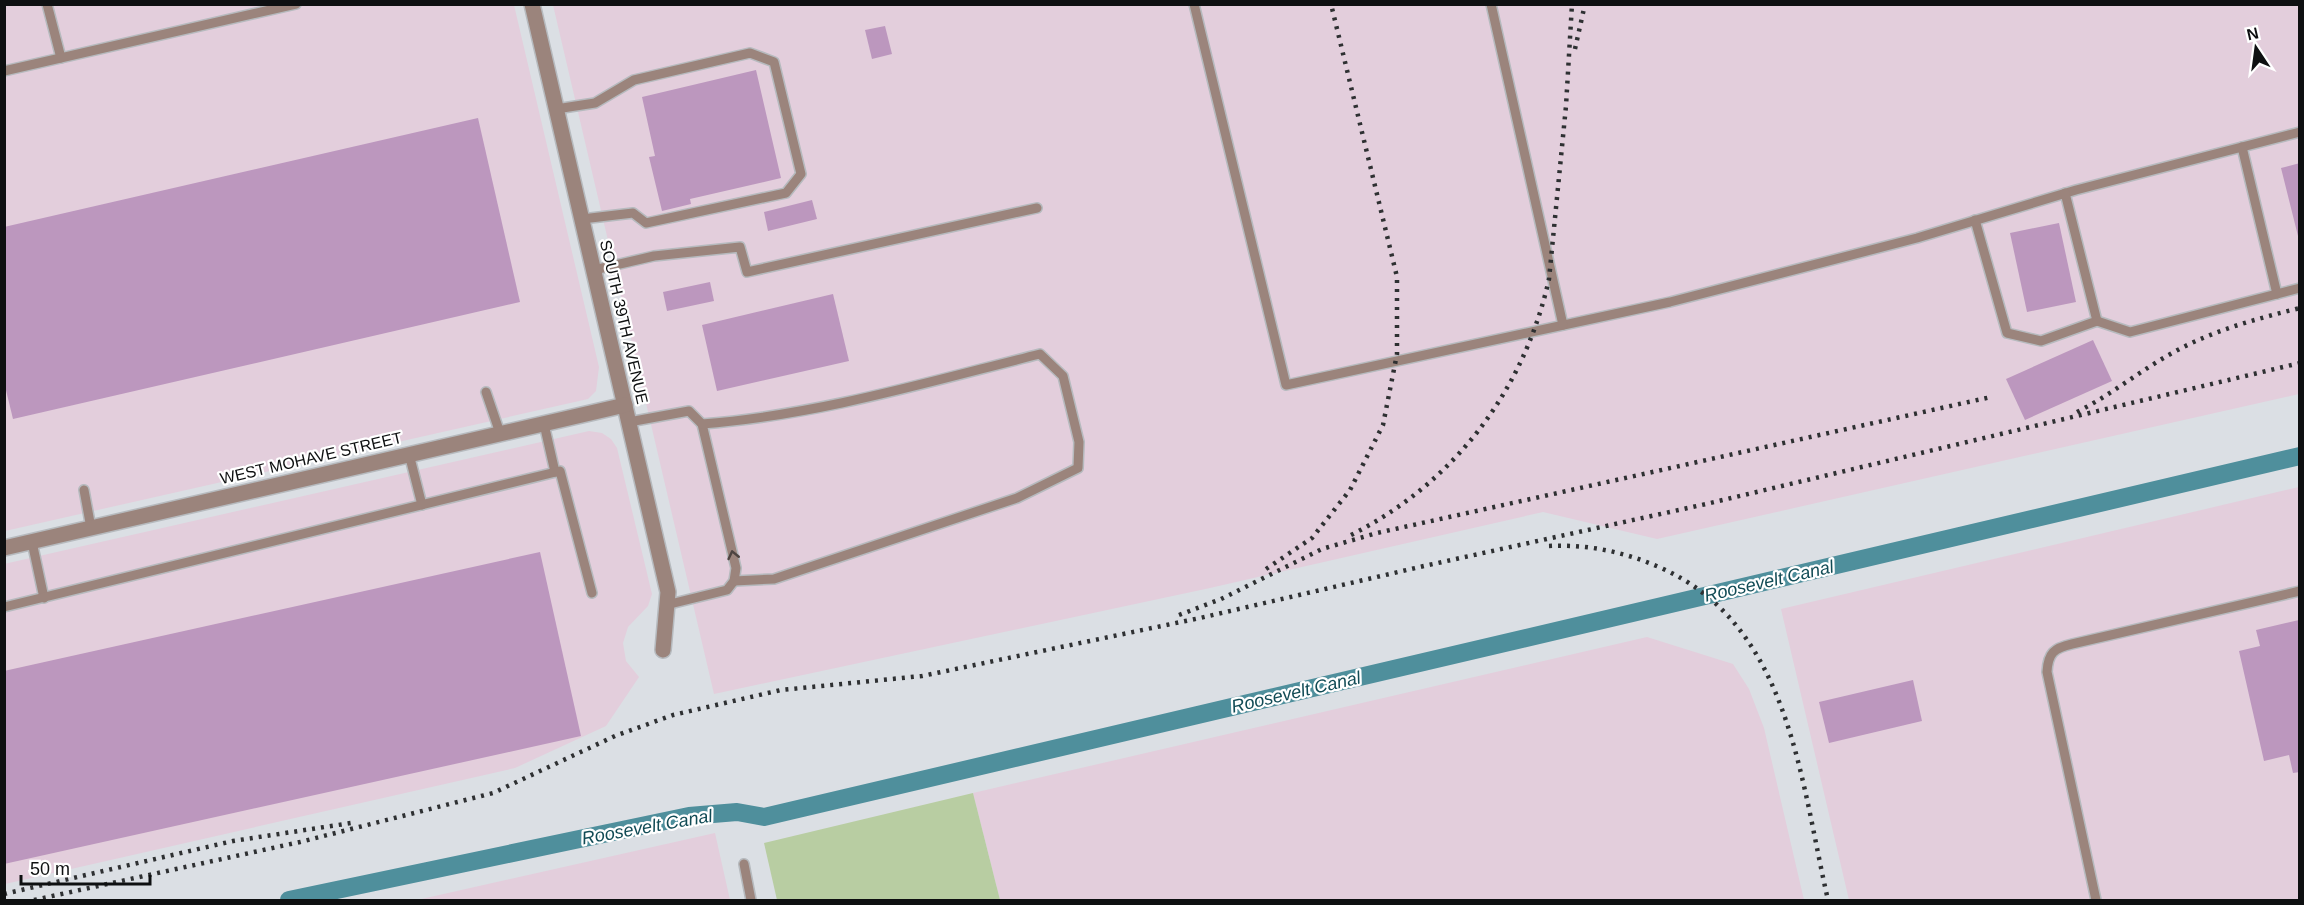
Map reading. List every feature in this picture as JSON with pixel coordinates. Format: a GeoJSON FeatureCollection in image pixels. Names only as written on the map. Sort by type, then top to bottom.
{"type":"FeatureCollection","features":[{"type":"Feature","properties":{"kind":"street","name":"SOUTH 39TH AVENUE"},"geometry":{"type":"LineString","coordinates":[[532,4],[668,592],[663,650]]}},
{"type":"Feature","properties":{"kind":"street","name":"WEST MOHAVE STREET"},"geometry":{"type":"LineString","coordinates":[[4,548],[626,405]]}},
{"type":"Feature","properties":{"kind":"lane"},"geometry":{"type":"LineString","coordinates":[[46,4],[61,58]]}},
{"type":"Feature","properties":{"kind":"lane"},"geometry":{"type":"LineString","coordinates":[[4,71],[296,4]]}},
{"type":"Feature","properties":{"kind":"lane"},"geometry":{"type":"LineString","coordinates":[[1194,4],[1286,385],[1670,302],[1975,220],[2065,193],[2300,132]]}},
{"type":"Feature","properties":{"kind":"lane"},"geometry":{"type":"LineString","coordinates":[[1491,4],[1563,325]]}},
{"type":"Feature","properties":{"kind":"lane"},"geometry":{"type":"LineString","coordinates":[[556,110],[595,103],[634,80],[750,53],[760,55],[774,62],[801,174],[786,193],[658,221],[646,223],[633,213],[582,219]]}},
{"type":"Feature","properties":{"kind":"lane"},"geometry":{"type":"LineString","coordinates":[[2241,147],[2277,294]]}},
{"type":"Feature","properties":{"kind":"lane"},"geometry":{"type":"LineString","coordinates":[[2065,193],[2097,321]]}},
{"type":"Feature","properties":{"kind":"lane"},"geometry":{"type":"LineString","coordinates":[[594,270],[654,256],[740,247],[747,272],[1037,208]]}},
{"type":"Feature","properties":{"kind":"lane"},"geometry":{"type":"LineString","coordinates":[[1975,220],[2007,333],[2041,341],[2097,321],[2130,332],[2300,288]]}},
{"type":"Feature","properties":{"kind":"lane"},"geometry":{"type":"LineString","coordinates":[[702,424],[748,420],[825,408],[1040,354],[1063,376],[1079,442],[1078,468],[1017,498],[774,579],[734,581]]}},
{"type":"Feature","properties":{"kind":"lane"},"geometry":{"type":"LineString","coordinates":[[486,392],[500,433]]}},
{"type":"Feature","properties":{"kind":"lane"},"geometry":{"type":"LineString","coordinates":[[629,422],[689,411],[702,424],[736,568],[734,581],[727,590],[666,605]]}},
{"type":"Feature","properties":{"kind":"lane"},"geometry":{"type":"LineString","coordinates":[[544,424],[555,472]]}},
{"type":"Feature","properties":{"kind":"lane"},"geometry":{"type":"LineString","coordinates":[[409,454],[422,505]]}},
{"type":"Feature","properties":{"kind":"lane"},"geometry":{"type":"LineString","coordinates":[[4,608],[560,471],[592,593]]}},
{"type":"Feature","properties":{"kind":"lane"},"geometry":{"type":"LineString","coordinates":[[84,490],[91,528]]}},
{"type":"Feature","properties":{"kind":"lane"},"geometry":{"type":"LineString","coordinates":[[32,542],[44,598]]}},
{"type":"Feature","properties":{"kind":"lane"},"geometry":{"type":"LineString","coordinates":[[2096,900],[2047,672],[2048,658],[2056,648],[2300,591]]}},
{"type":"Feature","properties":{"kind":"lane"},"geometry":{"type":"LineString","coordinates":[[744,864],[751,900]]}},
{"type":"Feature","properties":{"kind":"shaded area"},"geometry":{"type":"Polygon","coordinates":[[[4,5],[514,5],[599,367],[596,391],[588,399],[5,531],[4,5]]]}},
{"type":"Feature","properties":{"kind":"shaded area"},"geometry":{"type":"Polygon","coordinates":[[[553,5],[2299,5],[2299,394],[1657,539],[1543,512],[1210,588],[714,694],[553,5]]]}},
{"type":"Feature","properties":{"kind":"shaded area"},"geometry":{"type":"Polygon","coordinates":[[[589,431],[602,433],[611,439],[617,448],[652,594],[648,606],[628,627],[623,643],[626,661],[639,677],[606,726],[515,768],[5,884],[4,564],[589,431]]]}},
{"type":"Feature","properties":{"kind":"shaded area"},"geometry":{"type":"Polygon","coordinates":[[[2299,487],[2299,900],[1849,900],[1781,609],[2299,487]]]}},
{"type":"Feature","properties":{"kind":"shaded area"},"geometry":{"type":"Polygon","coordinates":[[[1647,637],[1733,664],[1749,689],[1764,728],[1804,900],[1000,900],[973,793],[1647,637]]]}},
{"type":"Feature","properties":{"kind":"shaded area"},"geometry":{"type":"Polygon","coordinates":[[[715,833],[730,900],[417,900],[715,833]]]}},
{"type":"Feature","properties":{"kind":"green space"},"geometry":{"type":"Polygon","coordinates":[[[973,793],[1000,900],[777,900],[764,843],[973,793]]]}},
{"type":"Feature","properties":{"kind":"building"},"geometry":{"type":"Polygon","coordinates":[[[885,26],[892,54],[872,59],[865,30],[885,26]]]}},
{"type":"Feature","properties":{"kind":"building"},"geometry":{"type":"Polygon","coordinates":[[[756,70],[781,178],[690,199],[691,204],[662,211],[649,157],[655,156],[642,97],[756,70]]]}},
{"type":"Feature","properties":{"kind":"building"},"geometry":{"type":"Polygon","coordinates":[[[478,118],[520,302],[13,419],[4,382],[4,227],[478,118]]]}},
{"type":"Feature","properties":{"kind":"building"},"geometry":{"type":"Polygon","coordinates":[[[2300,163],[2300,240],[2299,240],[2281,168],[2300,163]]]}},
{"type":"Feature","properties":{"kind":"building"},"geometry":{"type":"Polygon","coordinates":[[[812,200],[817,219],[768,231],[764,212],[812,200]]]}},
{"type":"Feature","properties":{"kind":"building"},"geometry":{"type":"Polygon","coordinates":[[[2059,223],[2076,302],[2027,312],[2010,233],[2059,223]]]}},
{"type":"Feature","properties":{"kind":"building"},"geometry":{"type":"Polygon","coordinates":[[[710,282],[714,301],[667,311],[663,292],[710,282]]]}},
{"type":"Feature","properties":{"kind":"building"},"geometry":{"type":"Polygon","coordinates":[[[833,294],[849,361],[717,391],[702,325],[833,294]]]}},
{"type":"Feature","properties":{"kind":"building"},"geometry":{"type":"Polygon","coordinates":[[[2093,340],[2112,381],[2025,420],[2006,379],[2093,340]]]}},
{"type":"Feature","properties":{"kind":"building"},"geometry":{"type":"Polygon","coordinates":[[[540,552],[581,736],[4,864],[4,671],[540,552]]]}},
{"type":"Feature","properties":{"kind":"building"},"geometry":{"type":"Polygon","coordinates":[[[2299,620],[2300,772],[2293,773],[2289,755],[2264,761],[2239,651],[2260,646],[2256,630],[2299,620]]]}},
{"type":"Feature","properties":{"kind":"building"},"geometry":{"type":"Polygon","coordinates":[[[1913,680],[1922,721],[1829,743],[1819,702],[1913,680]]]}},
{"type":"Feature","properties":{"kind":"waterway","name":"Roosevelt Canal"},"geometry":{"type":"LineString","coordinates":[[289,900],[689,816],[737,812],[764,817],[2300,456]]}},
{"type":"Feature","properties":{"kind":"railway"},"geometry":{"type":"LineString","coordinates":[[1266,569],[1312,538],[1350,490],[1383,425],[1397,354],[1397,277],[1331,4]]}},
{"type":"Feature","properties":{"kind":"railway"},"geometry":{"type":"LineString","coordinates":[[1351,535],[1388,514],[1422,489],[1452,461],[1479,430],[1503,396],[1522,359],[1538,320],[1549,279],[1566,106],[1572,4]]}},
{"type":"Feature","properties":{"kind":"railway"},"geometry":{"type":"LineString","coordinates":[[1575,49],[1585,4]]}},
{"type":"Feature","properties":{"kind":"railway"},"geometry":{"type":"LineString","coordinates":[[2077,412],[2162,359],[2204,337],[2267,316],[2300,308]]}},
{"type":"Feature","properties":{"kind":"railway"},"geometry":{"type":"LineString","coordinates":[[34,900],[300,842],[493,793],[615,736],[673,715],[781,690],[922,676],[1200,618],[1706,504],[2300,363]]}},
{"type":"Feature","properties":{"kind":"railway"},"geometry":{"type":"LineString","coordinates":[[1179,615],[1221,599],[1322,549],[1377,533],[1991,397]]}},
{"type":"Feature","properties":{"kind":"railway"},"geometry":{"type":"LineString","coordinates":[[1549,546],[1578,546],[1606,550],[1659,567],[1703,593],[1737,626],[1763,666],[1782,710],[1797,756],[1828,900]]}},
{"type":"Feature","properties":{"kind":"railway"},"geometry":{"type":"LineString","coordinates":[[4,894],[233,841],[351,823]]}}]}
